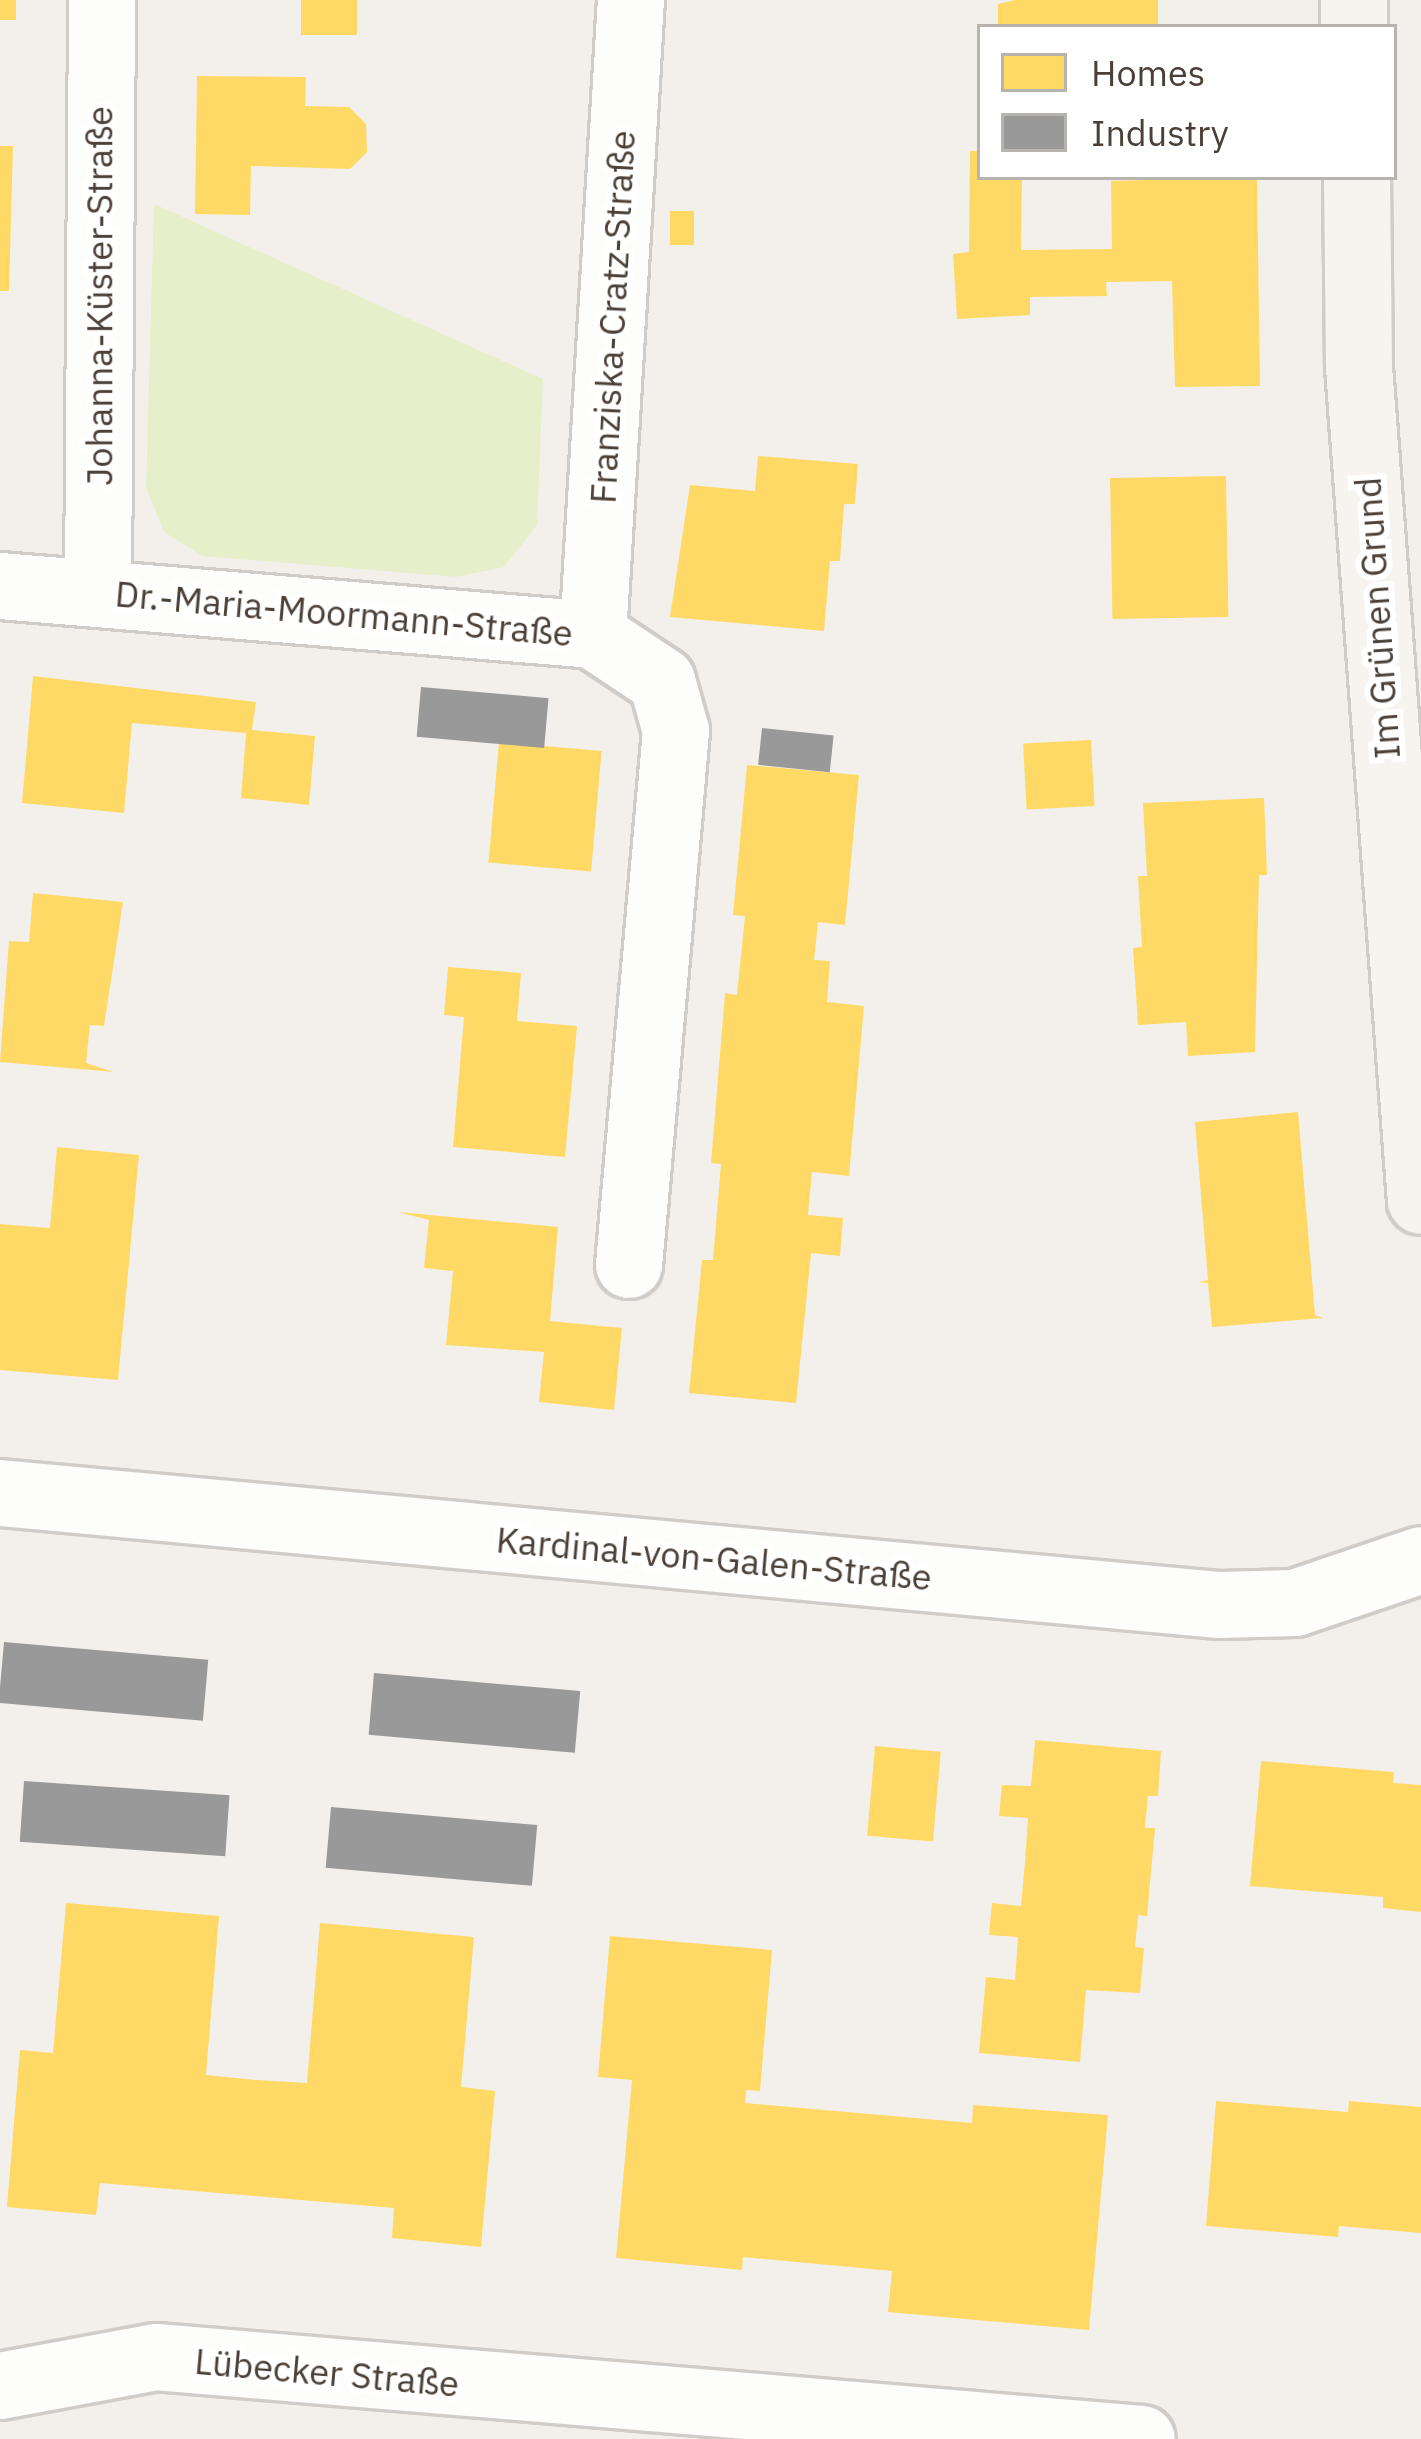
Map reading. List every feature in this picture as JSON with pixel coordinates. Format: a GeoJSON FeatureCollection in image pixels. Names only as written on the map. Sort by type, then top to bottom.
{"type":"FeatureCollection","features":[{"type":"Feature","properties":{"kind":"street","name":"Johanna-Küster-Straße"},"geometry":{"type":"LineString","coordinates":[[98,592],[102,0]]}},
{"type":"Feature","properties":{"kind":"street","name":"Franziska-Cratz-Straße"},"geometry":{"type":"LineString","coordinates":[[593,635],[631,0]]}},
{"type":"Feature","properties":{"kind":"street","name":"Im Grünen Grund"},"geometry":{"type":"LineString","coordinates":[[1357,180],[1359,367],[1421,1202]]}},
{"type":"Feature","properties":{"kind":"street","name":"Dr.-Maria-Moormann-Straße"},"geometry":{"type":"LineString","coordinates":[[0,586],[593,635],[662,681],[676,731],[628,1265]]}},
{"type":"Feature","properties":{"kind":"street","name":"Kardinal-von-Galen-Straße"},"geometry":{"type":"LineString","coordinates":[[0,1493],[1220,1605],[1295,1604],[1421,1560]]}},
{"type":"Feature","properties":{"kind":"street","name":"Lübecker Straße"},"geometry":{"type":"LineString","coordinates":[[0,2386],[156,2357],[655,2420],[1142,2439]]}},
{"type":"Feature","properties":{"kind":"green space"},"geometry":{"type":"Polygon","coordinates":[[[154,204],[543,379],[537,525],[504,567],[456,577],[202,556],[164,532],[146,487],[154,204]]]}},
{"type":"Feature","properties":{"kind":"building: Homes"},"geometry":{"type":"Polygon","coordinates":[[[0,0],[16,0],[16,20],[0,20],[0,0]]]}},
{"type":"Feature","properties":{"kind":"building: Homes"},"geometry":{"type":"Polygon","coordinates":[[[301,0],[357,0],[357,35],[301,35],[301,0]]]}},
{"type":"Feature","properties":{"kind":"building: Homes"},"geometry":{"type":"Polygon","coordinates":[[[1158,0],[1158,24],[998,24],[998,4],[1158,0]]]}},
{"type":"Feature","properties":{"kind":"building: Homes"},"geometry":{"type":"Polygon","coordinates":[[[197,76],[306,77],[305,106],[349,107],[366,124],[367,152],[350,169],[251,166],[250,215],[195,214],[197,76]]]}},
{"type":"Feature","properties":{"kind":"building: Homes"},"geometry":{"type":"Polygon","coordinates":[[[0,146],[13,146],[9,291],[0,291],[0,146]]]}},
{"type":"Feature","properties":{"kind":"building: Homes"},"geometry":{"type":"Polygon","coordinates":[[[970,151],[977,151],[977,180],[1022,180],[1021,250],[1112,249],[1111,181],[1257,180],[1260,386],[1175,387],[1172,281],[1106,282],[1107,296],[1030,297],[1030,315],[957,319],[953,254],[969,252],[970,151]]]}},
{"type":"Feature","properties":{"kind":"building: Homes"},"geometry":{"type":"Polygon","coordinates":[[[670,211],[694,211],[694,245],[670,245],[670,211]]]}},
{"type":"Feature","properties":{"kind":"building: Homes"},"geometry":{"type":"Polygon","coordinates":[[[758,456],[858,464],[855,504],[844,504],[840,561],[830,561],[824,631],[670,617],[690,485],[755,491],[758,456]]]}},
{"type":"Feature","properties":{"kind":"building: Homes"},"geometry":{"type":"Polygon","coordinates":[[[1226,476],[1228,617],[1112,619],[1110,478],[1226,476]]]}},
{"type":"Feature","properties":{"kind":"building: Homes"},"geometry":{"type":"Polygon","coordinates":[[[33,676],[256,702],[252,730],[315,736],[309,805],[241,798],[246,733],[132,723],[124,813],[22,803],[33,676]]]}},
{"type":"Feature","properties":{"kind":"building: Homes"},"geometry":{"type":"Polygon","coordinates":[[[1091,740],[1094,806],[1027,809],[1023,744],[1091,740]]]}},
{"type":"Feature","properties":{"kind":"building: Homes"},"geometry":{"type":"Polygon","coordinates":[[[499,742],[602,751],[591,872],[488,863],[499,742]]]}},
{"type":"Feature","properties":{"kind":"building: Homes"},"geometry":{"type":"Polygon","coordinates":[[[747,765],[859,775],[845,925],[818,922],[814,960],[830,961],[827,1002],[864,1006],[849,1176],[812,1172],[808,1215],[843,1218],[840,1256],[811,1253],[796,1403],[689,1393],[702,1260],[713,1260],[721,1164],[711,1163],[725,993],[737,995],[745,916],[733,915],[747,765]]]}},
{"type":"Feature","properties":{"kind":"building: Homes"},"geometry":{"type":"Polygon","coordinates":[[[1264,798],[1267,875],[1259,875],[1255,1052],[1188,1056],[1186,1022],[1138,1025],[1133,948],[1142,947],[1138,876],[1147,876],[1143,803],[1264,798]]]}},
{"type":"Feature","properties":{"kind":"building: Homes"},"geometry":{"type":"Polygon","coordinates":[[[33,893],[123,902],[104,1026],[90,1025],[86,1063],[114,1072],[0,1062],[9,941],[29,942],[33,893]]]}},
{"type":"Feature","properties":{"kind":"building: Homes"},"geometry":{"type":"Polygon","coordinates":[[[448,967],[521,973],[517,1021],[577,1026],[565,1157],[453,1147],[464,1017],[444,1015],[448,967]]]}},
{"type":"Feature","properties":{"kind":"building: Homes"},"geometry":{"type":"Polygon","coordinates":[[[1298,1112],[1315,1315],[1323,1318],[1212,1327],[1208,1283],[1199,1282],[1208,1280],[1195,1122],[1298,1112]]]}},
{"type":"Feature","properties":{"kind":"building: Homes"},"geometry":{"type":"Polygon","coordinates":[[[57,1147],[139,1155],[118,1380],[0,1370],[0,1224],[50,1228],[57,1147]]]}},
{"type":"Feature","properties":{"kind":"building: Homes"},"geometry":{"type":"Polygon","coordinates":[[[398,1212],[558,1227],[550,1321],[622,1328],[614,1410],[539,1402],[544,1352],[446,1345],[453,1271],[424,1268],[429,1220],[398,1212]]]}},
{"type":"Feature","properties":{"kind":"building: Homes"},"geometry":{"type":"Polygon","coordinates":[[[1035,1740],[1161,1751],[1158,1796],[1148,1796],[1145,1828],[1155,1828],[1147,1916],[1138,1915],[1135,1947],[1144,1948],[1140,1993],[1086,1990],[1080,2062],[979,2053],[986,1977],[1015,1980],[1018,1937],[989,1935],[992,1903],[1021,1906],[1028,1818],[999,1816],[1002,1785],[1031,1786],[1035,1740]]]}},
{"type":"Feature","properties":{"kind":"building: Homes"},"geometry":{"type":"Polygon","coordinates":[[[875,1746],[941,1752],[933,1841],[867,1836],[875,1746]]]}},
{"type":"Feature","properties":{"kind":"building: Homes"},"geometry":{"type":"Polygon","coordinates":[[[1261,1761],[1394,1772],[1393,1783],[1421,1785],[1421,1912],[1383,1908],[1383,1897],[1250,1886],[1261,1761]]]}},
{"type":"Feature","properties":{"kind":"building: Homes"},"geometry":{"type":"Polygon","coordinates":[[[66,1903],[219,1916],[206,2075],[256,2080],[307,2083],[320,1923],[474,1937],[461,2087],[495,2091],[481,2247],[392,2238],[394,2208],[100,2183],[96,2215],[7,2207],[20,2050],[53,2053],[66,1903]]]}},
{"type":"Feature","properties":{"kind":"building: Homes"},"geometry":{"type":"Polygon","coordinates":[[[610,1936],[772,1950],[760,2091],[746,2090],[745,2103],[972,2123],[973,2105],[1108,2115],[1089,2330],[888,2312],[892,2271],[743,2257],[742,2270],[616,2258],[632,2080],[598,2077],[610,1936]]]}},
{"type":"Feature","properties":{"kind":"building: Homes"},"geometry":{"type":"Polygon","coordinates":[[[1216,2101],[1348,2112],[1349,2101],[1421,2107],[1421,2233],[1339,2226],[1338,2237],[1206,2226],[1216,2101]]]}},
{"type":"Feature","properties":{"kind":"building: Industry"},"geometry":{"type":"Polygon","coordinates":[[[421,687],[549,698],[544,748],[417,737],[421,687]]]}},
{"type":"Feature","properties":{"kind":"building: Industry"},"geometry":{"type":"Polygon","coordinates":[[[762,728],[834,736],[830,772],[758,765],[762,728]]]}},
{"type":"Feature","properties":{"kind":"building: Industry"},"geometry":{"type":"Polygon","coordinates":[[[4,1642],[208,1660],[203,1721],[0,1703],[4,1642]]]}},
{"type":"Feature","properties":{"kind":"building: Industry"},"geometry":{"type":"Polygon","coordinates":[[[374,1673],[580,1691],[575,1753],[369,1735],[374,1673]]]}},
{"type":"Feature","properties":{"kind":"building: Industry"},"geometry":{"type":"Polygon","coordinates":[[[24,1781],[229,1795],[225,1856],[20,1842],[24,1781]]]}},
{"type":"Feature","properties":{"kind":"building: Industry"},"geometry":{"type":"Polygon","coordinates":[[[331,1807],[537,1825],[532,1886],[326,1868],[331,1807]]]}}]}
